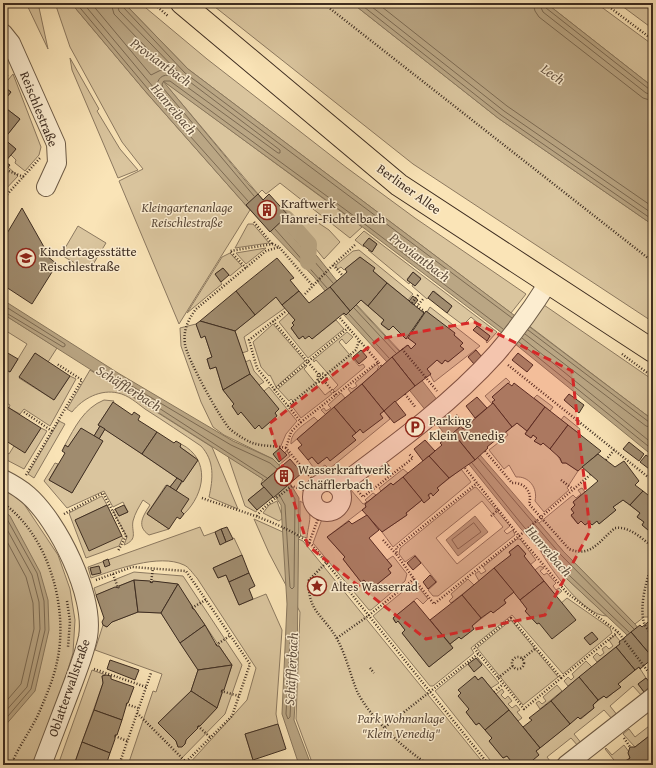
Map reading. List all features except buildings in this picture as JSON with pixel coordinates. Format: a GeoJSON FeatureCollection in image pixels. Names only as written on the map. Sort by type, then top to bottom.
{"type":"FeatureCollection","features":[{"type":"Feature","properties":{"kind":"main road","name":"Berliner Allee"},"geometry":{"type":"LineString","coordinates":[[182,3],[399,185],[543,290],[653,351]]}},
{"type":"Feature","properties":{"kind":"street","name":"Reischlestraße"},"geometry":{"type":"LineString","coordinates":[[3,33],[10,42],[56,144],[57,163],[46,187]]}},
{"type":"Feature","properties":{"kind":"street"},"geometry":{"type":"LineString","coordinates":[[338,487],[446,402],[500,349],[543,290]]}},
{"type":"Feature","properties":{"kind":"street","name":"Oblatterwallstraße"},"geometry":{"type":"LineString","coordinates":[[3,479],[29,495],[50,522],[75,564],[88,620],[88,636],[80,664],[42,765]]}},
{"type":"Feature","properties":{"kind":"street"},"geometry":{"type":"LineString","coordinates":[[327,482],[332,482],[338,487],[342,494],[341,504],[334,511],[321,511],[313,503],[309,489],[327,482]]}},
{"type":"Feature","properties":{"kind":"street"},"geometry":{"type":"LineString","coordinates":[[566,765],[653,697]]}},
{"type":"Feature","properties":{"kind":"path"},"geometry":{"type":"LineString","coordinates":[[322,3],[653,262]]}},
{"type":"Feature","properties":{"kind":"path"},"geometry":{"type":"LineString","coordinates":[[604,3],[653,40]]}},
{"type":"Feature","properties":{"kind":"path"},"geometry":{"type":"LineString","coordinates":[[3,199],[34,166]]}},
{"type":"Feature","properties":{"kind":"path"},"geometry":{"type":"LineString","coordinates":[[6,170],[24,176]]}},
{"type":"Feature","properties":{"kind":"path"},"geometry":{"type":"LineString","coordinates":[[254,222],[272,244]]}},
{"type":"Feature","properties":{"kind":"path"},"geometry":{"type":"LineString","coordinates":[[246,268],[230,251],[272,244],[280,247],[314,285]]}},
{"type":"Feature","properties":{"kind":"path"},"geometry":{"type":"LineString","coordinates":[[305,294],[356,244]]}},
{"type":"Feature","properties":{"kind":"path"},"geometry":{"type":"LineString","coordinates":[[280,247],[266,251],[196,310],[189,319],[184,332],[185,345],[193,366],[229,428],[249,442],[269,447],[286,448]]}},
{"type":"Feature","properties":{"kind":"path"},"geometry":{"type":"LineString","coordinates":[[332,266],[342,276]]}},
{"type":"Feature","properties":{"kind":"path"},"geometry":{"type":"LineString","coordinates":[[412,303],[419,294]]}},
{"type":"Feature","properties":{"kind":"path"},"geometry":{"type":"LineString","coordinates":[[423,312],[424,311],[418,306],[424,298]]}},
{"type":"Feature","properties":{"kind":"path"},"geometry":{"type":"LineString","coordinates":[[285,312],[249,340],[257,368],[301,422]]}},
{"type":"Feature","properties":{"kind":"path"},"geometry":{"type":"LineString","coordinates":[[340,318],[381,366]]}},
{"type":"Feature","properties":{"kind":"path"},"geometry":{"type":"LineString","coordinates":[[273,321],[336,396]]}},
{"type":"Feature","properties":{"kind":"path"},"geometry":{"type":"LineString","coordinates":[[274,390],[348,328]]}},
{"type":"Feature","properties":{"kind":"path"},"geometry":{"type":"LineString","coordinates":[[288,406],[318,381],[316,378],[320,377],[323,373],[325,375],[356,350],[359,341]]}},
{"type":"Feature","properties":{"kind":"path"},"geometry":{"type":"LineString","coordinates":[[402,349],[446,402]]}},
{"type":"Feature","properties":{"kind":"path"},"geometry":{"type":"LineString","coordinates":[[500,349],[614,450],[653,481]]}},
{"type":"Feature","properties":{"kind":"path"},"geometry":{"type":"LineString","coordinates":[[309,489],[286,448],[292,432],[301,422],[378,362]]}},
{"type":"Feature","properties":{"kind":"path"},"geometry":{"type":"LineString","coordinates":[[25,476],[82,380],[57,364]]}},
{"type":"Feature","properties":{"kind":"path"},"geometry":{"type":"LineString","coordinates":[[318,381],[321,384],[327,378],[325,375]]}},
{"type":"Feature","properties":{"kind":"path"},"geometry":{"type":"LineString","coordinates":[[24,412],[52,431]]}},
{"type":"Feature","properties":{"kind":"path"},"geometry":{"type":"LineString","coordinates":[[606,460],[614,450]]}},
{"type":"Feature","properties":{"kind":"path"},"geometry":{"type":"LineString","coordinates":[[485,451],[512,483],[525,486],[530,496],[529,504],[569,549],[577,552],[591,550],[615,528],[620,527],[627,528],[653,547]]}},
{"type":"Feature","properties":{"kind":"path"},"geometry":{"type":"LineString","coordinates":[[465,468],[567,593],[618,632],[653,678]]}},
{"type":"Feature","properties":{"kind":"path"},"geometry":{"type":"LineString","coordinates":[[383,540],[434,604],[541,518],[590,475]]}},
{"type":"Feature","properties":{"kind":"path"},"geometry":{"type":"LineString","coordinates":[[561,480],[573,490]]}},
{"type":"Feature","properties":{"kind":"path"},"geometry":{"type":"LineString","coordinates":[[396,555],[396,548],[477,482]]}},
{"type":"Feature","properties":{"kind":"path"},"geometry":{"type":"LineString","coordinates":[[257,516],[263,508],[292,486],[309,489]]}},
{"type":"Feature","properties":{"kind":"path"},"geometry":{"type":"LineString","coordinates":[[50,522],[103,493],[126,536],[118,551]]}},
{"type":"Feature","properties":{"kind":"path"},"geometry":{"type":"LineString","coordinates":[[202,498],[237,512],[257,516],[292,532],[309,543],[489,765]]}},
{"type":"Feature","properties":{"kind":"path"},"geometry":{"type":"LineString","coordinates":[[3,503],[16,513],[37,543],[53,576],[60,618],[57,662],[41,708],[11,765]]}},
{"type":"Feature","properties":{"kind":"path"},"geometry":{"type":"LineString","coordinates":[[491,516],[499,509]]}},
{"type":"Feature","properties":{"kind":"path"},"geometry":{"type":"LineString","coordinates":[[309,543],[321,511]]}},
{"type":"Feature","properties":{"kind":"path"},"geometry":{"type":"LineString","coordinates":[[653,561],[648,577],[642,614],[645,625],[653,636]]}},
{"type":"Feature","properties":{"kind":"path"},"geometry":{"type":"LineString","coordinates":[[326,563],[309,580],[308,592],[312,606],[337,638],[358,692],[373,714],[412,754],[429,765]]}},
{"type":"Feature","properties":{"kind":"path"},"geometry":{"type":"LineString","coordinates":[[80,585],[132,567],[186,571],[250,664],[232,716],[183,765]]}},
{"type":"Feature","properties":{"kind":"path"},"geometry":{"type":"LineString","coordinates":[[151,583],[153,568]]}},
{"type":"Feature","properties":{"kind":"path"},"geometry":{"type":"LineString","coordinates":[[113,574],[118,588]]}},
{"type":"Feature","properties":{"kind":"path"},"geometry":{"type":"LineString","coordinates":[[337,638],[368,616],[414,579]]}},
{"type":"Feature","properties":{"kind":"path"},"geometry":{"type":"LineString","coordinates":[[66,597],[70,621],[67,649]]}},
{"type":"Feature","properties":{"kind":"path"},"geometry":{"type":"LineString","coordinates":[[192,608],[206,599]]}},
{"type":"Feature","properties":{"kind":"path"},"geometry":{"type":"LineString","coordinates":[[561,678],[511,618],[474,648],[524,709],[618,632]]}},
{"type":"Feature","properties":{"kind":"path"},"geometry":{"type":"LineString","coordinates":[[216,645],[231,635]]}},
{"type":"Feature","properties":{"kind":"path"},"geometry":{"type":"LineString","coordinates":[[513,666],[512,660],[514,658],[522,659],[536,648]]}},
{"type":"Feature","properties":{"kind":"path"},"geometry":{"type":"LineString","coordinates":[[385,727],[478,654]]}},
{"type":"Feature","properties":{"kind":"path"},"geometry":{"type":"LineString","coordinates":[[513,666],[516,669],[522,667],[524,662],[522,659]]}},
{"type":"Feature","properties":{"kind":"path"},"geometry":{"type":"LineString","coordinates":[[80,664],[146,687]]}},
{"type":"Feature","properties":{"kind":"path"},"geometry":{"type":"LineString","coordinates":[[498,678],[513,666]]}},
{"type":"Feature","properties":{"kind":"path"},"geometry":{"type":"LineString","coordinates":[[370,668],[374,673]]}},
{"type":"Feature","properties":{"kind":"path"},"geometry":{"type":"LineString","coordinates":[[118,765],[151,673]]}},
{"type":"Feature","properties":{"kind":"path"},"geometry":{"type":"LineString","coordinates":[[494,692],[503,684]]}},
{"type":"Feature","properties":{"kind":"path"},"geometry":{"type":"LineString","coordinates":[[222,691],[239,696]]}},
{"type":"Feature","properties":{"kind":"path"},"geometry":{"type":"LineString","coordinates":[[126,704],[138,708]]}},
{"type":"Feature","properties":{"kind":"path"},"geometry":{"type":"LineString","coordinates":[[137,713],[186,762]]}},
{"type":"Feature","properties":{"kind":"path"},"geometry":{"type":"LineString","coordinates":[[198,726],[211,738]]}},
{"type":"Feature","properties":{"kind":"path"},"geometry":{"type":"LineString","coordinates":[[115,736],[127,741]]}},
{"type":"Feature","properties":{"kind":"path"},"geometry":{"type":"LineString","coordinates":[[13,760],[22,765]]}},
{"type":"Feature","properties":{"kind":"highlighted area"},"geometry":{"type":"Polygon","coordinates":[[[474,322],[572,371],[590,531],[545,615],[426,639],[308,546],[269,424],[379,339],[474,322]]]}},
{"type":"Feature","properties":{"kind":"green space"},"geometry":{"type":"Polygon","coordinates":[[[26,3],[38,3],[48,49],[26,3]]]}},
{"type":"Feature","properties":{"kind":"green space","name":"Kleingartenanlage Reischlestraße"},"geometry":{"type":"Polygon","coordinates":[[[55,3],[71,3],[145,91],[250,210],[179,324],[119,181],[143,169],[122,142],[70,47],[55,3]]]}},
{"type":"Feature","properties":{"kind":"green space"},"geometry":{"type":"Polygon","coordinates":[[[124,3],[140,3],[207,59],[347,168],[415,218],[526,294],[511,313],[188,69],[124,3]]]}},
{"type":"Feature","properties":{"kind":"green space"},"geometry":{"type":"Polygon","coordinates":[[[210,3],[352,3],[498,118],[653,225],[653,322],[413,164],[210,3]]]}},
{"type":"Feature","properties":{"kind":"green space"},"geometry":{"type":"Polygon","coordinates":[[[546,3],[596,3],[653,45],[653,87],[546,3]]]}},
{"type":"Feature","properties":{"kind":"green space"},"geometry":{"type":"Polygon","coordinates":[[[618,3],[653,3],[653,29],[618,3]]]}},
{"type":"Feature","properties":{"kind":"green space"},"geometry":{"type":"Polygon","coordinates":[[[70,58],[99,109],[97,111],[120,149],[138,170],[118,178],[72,70],[70,58]]]}},
{"type":"Feature","properties":{"kind":"green space"},"geometry":{"type":"Polygon","coordinates":[[[13,74],[41,147],[39,155],[25,171],[15,163],[16,160],[11,155],[16,149],[4,139],[20,119],[3,106],[3,102],[11,92],[3,86],[13,74]]]}},
{"type":"Feature","properties":{"kind":"green space"},"geometry":{"type":"Polygon","coordinates":[[[161,79],[362,227],[350,238],[280,183],[266,194],[262,190],[258,194],[161,79]]]}},
{"type":"Feature","properties":{"kind":"green space"},"geometry":{"type":"Polygon","coordinates":[[[8,167],[18,176],[3,192],[3,174],[8,167]]]}},
{"type":"Feature","properties":{"kind":"green space"},"geometry":{"type":"Polygon","coordinates":[[[308,216],[329,230],[340,242],[324,259],[294,222],[299,218],[308,216]]]}},
{"type":"Feature","properties":{"kind":"green space"},"geometry":{"type":"Polygon","coordinates":[[[248,224],[253,224],[269,243],[235,248],[248,224]]]}},
{"type":"Feature","properties":{"kind":"green space"},"geometry":{"type":"Polygon","coordinates":[[[78,226],[106,243],[89,271],[61,255],[78,226]]]}},
{"type":"Feature","properties":{"kind":"green space"},"geometry":{"type":"Polygon","coordinates":[[[364,231],[497,332],[487,343],[486,342],[490,336],[476,325],[478,323],[471,317],[463,325],[447,313],[452,306],[434,291],[427,299],[412,286],[413,284],[415,286],[421,278],[413,272],[407,279],[410,282],[409,284],[368,250],[372,252],[377,244],[369,238],[364,247],[355,240],[364,231]]]}},
{"type":"Feature","properties":{"kind":"green space"},"geometry":{"type":"Polygon","coordinates":[[[266,248],[246,264],[236,253],[266,248]]]}},
{"type":"Feature","properties":{"kind":"green space"},"geometry":{"type":"Polygon","coordinates":[[[359,250],[413,294],[408,300],[373,271],[374,268],[360,257],[344,270],[341,267],[338,269],[336,267],[336,265],[353,251],[359,250]]]}},
{"type":"Feature","properties":{"kind":"green space"},"geometry":{"type":"Polygon","coordinates":[[[230,253],[242,266],[230,276],[223,268],[215,274],[222,284],[187,313],[222,257],[230,253]]]}},
{"type":"Feature","properties":{"kind":"green space"},"geometry":{"type":"Polygon","coordinates":[[[276,297],[285,308],[244,337],[248,351],[242,353],[235,331],[276,297]]]}},
{"type":"Feature","properties":{"kind":"green space"},"geometry":{"type":"Polygon","coordinates":[[[361,300],[384,320],[381,324],[388,330],[393,326],[406,339],[408,338],[416,344],[411,349],[407,345],[400,351],[356,304],[361,300]]]}},
{"type":"Feature","properties":{"kind":"green space"},"geometry":{"type":"Polygon","coordinates":[[[544,305],[653,380],[653,420],[528,325],[544,305]]]}},
{"type":"Feature","properties":{"kind":"green space"},"geometry":{"type":"Polygon","coordinates":[[[430,307],[480,346],[434,382],[427,369],[437,360],[442,364],[445,360],[448,362],[463,349],[460,346],[463,343],[427,312],[430,307]]]}},
{"type":"Feature","properties":{"kind":"green space"},"geometry":{"type":"Polygon","coordinates":[[[289,313],[295,320],[292,323],[294,325],[291,328],[299,339],[303,336],[309,336],[312,339],[336,320],[344,329],[308,358],[279,322],[289,313]]]}},
{"type":"Feature","properties":{"kind":"green space"},"geometry":{"type":"Polygon","coordinates":[[[3,314],[57,348],[48,362],[35,353],[19,378],[54,400],[70,376],[76,379],[50,426],[24,409],[20,414],[9,408],[10,405],[3,401],[3,368],[10,372],[27,344],[3,329],[3,314]]]}},
{"type":"Feature","properties":{"kind":"green space"},"geometry":{"type":"Polygon","coordinates":[[[196,324],[201,337],[205,336],[212,357],[207,359],[210,369],[216,367],[223,390],[234,404],[232,406],[238,414],[241,412],[255,428],[259,425],[262,428],[277,416],[275,413],[278,409],[264,391],[269,387],[297,421],[286,434],[280,448],[273,454],[279,461],[286,455],[285,452],[287,451],[290,456],[279,465],[273,459],[224,435],[213,427],[201,402],[181,346],[180,328],[196,324]]]}},
{"type":"Feature","properties":{"kind":"green space"},"geometry":{"type":"Polygon","coordinates":[[[273,324],[305,361],[276,387],[270,375],[269,376],[261,367],[253,342],[273,324]]]}},
{"type":"Feature","properties":{"kind":"green space"},"geometry":{"type":"Polygon","coordinates":[[[347,332],[353,337],[346,344],[342,339],[339,342],[359,366],[363,364],[365,367],[335,392],[333,390],[338,385],[316,360],[314,362],[313,360],[347,332]]]}},
{"type":"Feature","properties":{"kind":"green space"},"geometry":{"type":"Polygon","coordinates":[[[250,360],[254,371],[264,382],[259,385],[250,374],[245,362],[250,360]]]}},
{"type":"Feature","properties":{"kind":"green space"},"geometry":{"type":"Polygon","coordinates":[[[377,364],[379,367],[377,369],[378,370],[351,393],[348,389],[350,387],[352,389],[357,386],[355,383],[377,364]]]}},
{"type":"Feature","properties":{"kind":"green space"},"geometry":{"type":"Polygon","coordinates":[[[306,365],[307,366],[304,369],[325,395],[330,391],[332,394],[301,418],[291,405],[294,402],[291,399],[289,401],[278,389],[306,365]]]}},
{"type":"Feature","properties":{"kind":"green space"},"geometry":{"type":"Polygon","coordinates":[[[90,370],[212,447],[238,509],[209,497],[212,470],[209,458],[201,446],[129,397],[118,393],[105,392],[87,399],[72,412],[67,409],[90,370]]]}},
{"type":"Feature","properties":{"kind":"green space"},"geometry":{"type":"Polygon","coordinates":[[[506,378],[510,382],[492,397],[495,400],[492,404],[485,396],[506,378]]]}},
{"type":"Feature","properties":{"kind":"green space"},"geometry":{"type":"Polygon","coordinates":[[[341,393],[345,398],[326,415],[321,410],[324,408],[326,411],[331,408],[328,405],[341,393]]]}},
{"type":"Feature","properties":{"kind":"green space"},"geometry":{"type":"Polygon","coordinates":[[[537,395],[553,407],[550,411],[534,398],[537,395]]]}},
{"type":"Feature","properties":{"kind":"green space"},"geometry":{"type":"Polygon","coordinates":[[[104,400],[114,401],[98,425],[100,426],[94,436],[81,429],[68,447],[65,445],[76,425],[86,413],[97,403],[104,400]]]}},
{"type":"Feature","properties":{"kind":"green space"},"geometry":{"type":"Polygon","coordinates":[[[384,411],[390,419],[329,469],[325,465],[316,471],[308,460],[312,457],[318,464],[327,457],[330,460],[355,440],[352,436],[384,411]]]}},
{"type":"Feature","properties":{"kind":"green space"},"geometry":{"type":"Polygon","coordinates":[[[564,416],[580,429],[578,433],[561,420],[564,416]]]}},
{"type":"Feature","properties":{"kind":"green space"},"geometry":{"type":"Polygon","coordinates":[[[314,417],[318,421],[291,444],[291,440],[295,432],[314,417]]]}},
{"type":"Feature","properties":{"kind":"green space"},"geometry":{"type":"Polygon","coordinates":[[[59,421],[65,424],[34,478],[28,474],[59,421]]]}},
{"type":"Feature","properties":{"kind":"green space"},"geometry":{"type":"Polygon","coordinates":[[[517,423],[527,431],[525,434],[531,438],[533,435],[537,438],[534,441],[541,445],[543,443],[556,453],[562,463],[566,463],[578,471],[567,488],[569,490],[544,512],[535,501],[536,496],[532,484],[525,478],[516,477],[509,465],[504,469],[489,450],[508,435],[506,432],[517,423]]]}},
{"type":"Feature","properties":{"kind":"green space"},"geometry":{"type":"Polygon","coordinates":[[[41,428],[47,431],[24,469],[3,458],[3,450],[9,454],[14,446],[25,452],[41,428]]]}},
{"type":"Feature","properties":{"kind":"green space"},"geometry":{"type":"Polygon","coordinates":[[[105,429],[177,478],[170,487],[166,485],[147,514],[169,529],[149,535],[145,532],[142,521],[150,505],[143,500],[133,521],[133,538],[129,543],[124,545],[127,537],[113,511],[115,509],[119,516],[128,512],[123,502],[113,507],[104,491],[67,508],[44,481],[55,463],[58,464],[49,480],[72,493],[102,441],[99,439],[105,429]]]}},
{"type":"Feature","properties":{"kind":"green space"},"geometry":{"type":"Polygon","coordinates":[[[181,444],[191,450],[198,460],[180,447],[181,444]]]}},
{"type":"Feature","properties":{"kind":"green space"},"geometry":{"type":"Polygon","coordinates":[[[228,456],[263,479],[261,484],[264,487],[248,500],[257,510],[256,512],[245,506],[228,456]]]}},
{"type":"Feature","properties":{"kind":"green space"},"geometry":{"type":"Polygon","coordinates":[[[198,460],[201,467],[202,477],[200,487],[197,497],[184,514],[181,511],[176,491],[198,460]]]}},
{"type":"Feature","properties":{"kind":"green space"},"geometry":{"type":"Polygon","coordinates":[[[403,469],[408,473],[393,485],[391,483],[381,491],[379,488],[403,469]]]}},
{"type":"Feature","properties":{"kind":"green space"},"geometry":{"type":"Polygon","coordinates":[[[461,469],[471,482],[393,547],[382,532],[407,515],[406,513],[422,500],[424,503],[431,493],[433,495],[439,490],[437,488],[461,469]]]}},
{"type":"Feature","properties":{"kind":"green space"},"geometry":{"type":"Polygon","coordinates":[[[3,487],[24,504],[58,555],[70,589],[75,620],[73,653],[56,708],[33,765],[3,765],[3,487]]]}},
{"type":"Feature","properties":{"kind":"green space"},"geometry":{"type":"Polygon","coordinates":[[[475,487],[510,526],[504,531],[507,534],[513,530],[515,535],[438,596],[433,596],[428,590],[437,582],[415,555],[405,562],[399,554],[400,548],[475,487]],[[482,501],[436,538],[457,564],[503,527],[482,501]]]}},
{"type":"Feature","properties":{"kind":"green space"},"geometry":{"type":"Polygon","coordinates":[[[582,488],[585,492],[573,502],[575,505],[571,509],[574,513],[571,516],[578,524],[581,521],[585,525],[589,522],[592,525],[597,521],[599,524],[616,510],[613,507],[623,500],[640,513],[637,517],[644,522],[642,525],[648,530],[651,527],[653,529],[653,617],[644,617],[635,624],[563,551],[539,523],[573,495],[576,498],[581,494],[578,490],[582,488]]]}},
{"type":"Feature","properties":{"kind":"green space"},"geometry":{"type":"Polygon","coordinates":[[[348,489],[351,490],[363,504],[367,502],[365,500],[373,493],[376,495],[365,504],[366,507],[327,537],[345,557],[343,559],[361,582],[364,580],[375,586],[391,573],[388,569],[392,566],[387,560],[393,556],[407,574],[405,581],[371,610],[369,610],[313,543],[322,519],[339,515],[346,507],[349,496],[348,489]]]}},
{"type":"Feature","properties":{"kind":"green space"},"geometry":{"type":"Polygon","coordinates":[[[102,496],[107,505],[75,520],[123,537],[119,546],[86,558],[69,513],[102,496]]]}},
{"type":"Feature","properties":{"kind":"green space"},"geometry":{"type":"Polygon","coordinates":[[[277,501],[283,518],[279,521],[263,513],[269,505],[277,501]]]}},
{"type":"Feature","properties":{"kind":"green space"},"geometry":{"type":"Polygon","coordinates":[[[300,501],[308,508],[310,513],[307,538],[301,536],[300,533],[300,501]]]}},
{"type":"Feature","properties":{"kind":"green space","name":"Park Wohnanlage \"Klein Venedig\""},"geometry":{"type":"Polygon","coordinates":[[[254,519],[303,541],[485,765],[313,765],[296,719],[300,612],[269,553],[254,519]]]}},
{"type":"Feature","properties":{"kind":"green space"},"geometry":{"type":"Polygon","coordinates":[[[200,527],[204,536],[215,532],[220,544],[234,538],[242,555],[213,568],[218,578],[226,575],[239,605],[266,594],[282,630],[276,714],[278,724],[245,734],[253,760],[234,765],[188,765],[247,700],[256,668],[197,578],[186,566],[174,562],[162,561],[137,564],[91,578],[88,567],[200,527]]]}},
{"type":"Feature","properties":{"kind":"green space"},"geometry":{"type":"Polygon","coordinates":[[[517,539],[520,539],[536,560],[530,565],[524,556],[526,554],[518,545],[509,552],[511,555],[479,581],[475,574],[479,571],[481,574],[486,571],[483,567],[517,539]]]}},
{"type":"Feature","properties":{"kind":"green space"},"geometry":{"type":"Polygon","coordinates":[[[540,550],[567,579],[607,616],[598,614],[578,600],[551,568],[540,550]]]}},
{"type":"Feature","properties":{"kind":"green space"},"geometry":{"type":"Polygon","coordinates":[[[540,566],[544,568],[540,571],[544,575],[547,573],[556,583],[553,586],[556,590],[559,588],[562,591],[556,596],[535,570],[540,566]]]}},
{"type":"Feature","properties":{"kind":"green space"},"geometry":{"type":"Polygon","coordinates":[[[134,572],[183,576],[242,665],[225,714],[175,765],[128,765],[153,691],[156,692],[162,674],[95,650],[103,625],[107,627],[112,622],[138,612],[161,613],[198,670],[191,691],[158,723],[176,741],[178,747],[185,744],[186,740],[217,708],[232,665],[177,584],[134,580],[96,595],[94,588],[134,572]]]}},
{"type":"Feature","properties":{"kind":"green space"},"geometry":{"type":"Polygon","coordinates":[[[468,579],[474,585],[451,603],[449,601],[453,597],[451,594],[468,579]]]}},
{"type":"Feature","properties":{"kind":"green space"},"geometry":{"type":"Polygon","coordinates":[[[412,584],[414,586],[416,584],[428,599],[423,604],[417,598],[393,619],[396,623],[398,621],[405,630],[402,633],[429,667],[453,648],[450,644],[459,637],[461,639],[474,629],[472,626],[491,611],[493,613],[506,603],[504,600],[514,592],[527,609],[525,611],[537,624],[567,598],[610,628],[612,633],[563,674],[512,615],[471,648],[474,653],[433,686],[430,686],[373,616],[412,584]]]}},
{"type":"Feature","properties":{"kind":"green space"},"geometry":{"type":"Polygon","coordinates":[[[511,620],[558,677],[523,705],[477,648],[511,620]]]}},
{"type":"Feature","properties":{"kind":"green space"},"geometry":{"type":"Polygon","coordinates":[[[615,635],[620,641],[620,644],[597,662],[593,657],[597,653],[600,656],[604,653],[602,649],[606,646],[609,649],[613,646],[609,640],[615,635]]]}},
{"type":"Feature","properties":{"kind":"green space"},"geometry":{"type":"Polygon","coordinates":[[[477,657],[499,683],[491,688],[482,677],[478,680],[475,676],[461,693],[469,709],[466,712],[476,725],[479,723],[492,738],[489,741],[503,758],[507,756],[514,765],[494,765],[435,691],[468,664],[474,671],[482,665],[477,657]]]}},
{"type":"Feature","properties":{"kind":"green space"},"geometry":{"type":"Polygon","coordinates":[[[586,661],[592,667],[568,686],[564,681],[568,677],[571,680],[574,677],[572,674],[586,661]]]}},
{"type":"Feature","properties":{"kind":"green space"},"geometry":{"type":"Polygon","coordinates":[[[639,667],[646,678],[638,684],[644,692],[642,696],[633,686],[610,706],[618,716],[613,720],[604,710],[574,734],[582,744],[579,747],[571,738],[547,757],[553,765],[543,765],[540,762],[537,765],[527,765],[536,751],[578,717],[581,719],[594,708],[593,705],[604,696],[607,698],[620,687],[618,684],[639,667]]]}},
{"type":"Feature","properties":{"kind":"green space"},"geometry":{"type":"Polygon","coordinates":[[[92,670],[106,675],[102,676],[103,683],[74,765],[58,765],[92,670]]]}},
{"type":"Feature","properties":{"kind":"green space"},"geometry":{"type":"Polygon","coordinates":[[[557,685],[562,691],[540,709],[536,703],[539,701],[542,704],[546,701],[543,697],[557,685]]]}},
{"type":"Feature","properties":{"kind":"green space"},"geometry":{"type":"Polygon","coordinates":[[[502,689],[504,692],[501,695],[505,699],[508,696],[512,701],[508,704],[512,708],[516,705],[520,710],[517,712],[522,718],[518,721],[496,694],[502,689]]]}},
{"type":"Feature","properties":{"kind":"green space"},"geometry":{"type":"Polygon","coordinates":[[[653,723],[651,728],[653,733],[635,747],[623,734],[629,729],[635,737],[653,723]]]}},
{"type":"Feature","properties":{"kind":"green space"},"geometry":{"type":"Polygon","coordinates":[[[624,745],[629,752],[630,758],[618,765],[605,749],[606,748],[612,755],[624,745]]]}},
{"type":"Feature","properties":{"kind":"water","name":"Proviantbach"},"geometry":{"type":"Polygon","coordinates":[[[71,3],[124,3],[188,69],[653,420],[653,456],[498,330],[352,219],[163,81],[249,185],[317,256],[356,305],[399,351],[481,456],[563,551],[635,624],[653,648],[653,669],[626,634],[567,579],[521,529],[386,361],[344,315],[314,277],[250,210],[145,91],[71,3]]]}},
{"type":"Feature","properties":{"kind":"water","name":"Lech"},"geometry":{"type":"Polygon","coordinates":[[[352,3],[546,3],[653,87],[653,225],[498,118],[352,3]]]}},
{"type":"Feature","properties":{"kind":"water","name":"Schäfflerbach"},"geometry":{"type":"Polygon","coordinates":[[[3,300],[118,373],[233,441],[273,459],[279,465],[299,498],[297,673],[294,720],[311,765],[299,765],[282,714],[287,604],[281,505],[263,479],[3,314],[3,300]]]}},
{"type":"Feature","properties":{"kind":"water"},"geometry":{"type":"Polygon","coordinates":[[[3,510],[10,516],[40,572],[48,600],[49,630],[35,691],[3,728],[3,510]]]}},
{"type":"Feature","properties":{"kind":"water"},"geometry":{"type":"Polygon","coordinates":[[[475,516],[488,532],[458,556],[446,540],[475,516]]]}},
{"type":"Feature","properties":{"kind":"waterway","name":"Hanreibach"},"geometry":{"type":"LineString","coordinates":[[286,218],[309,244],[308,262]]}},
{"type":"Feature","properties":{"kind":"place","name":"Kraftwerk Hanrei-Fichtelbach"},"geometry":{"type":"Point","coordinates":[267,210]}},
{"type":"Feature","properties":{"kind":"place","name":"Kindertagesstätte Reischlestraße"},"geometry":{"type":"Point","coordinates":[26,258]}},
{"type":"Feature","properties":{"kind":"place","name":"Parking Klein Venedig"},"geometry":{"type":"Point","coordinates":[415,427]}},
{"type":"Feature","properties":{"kind":"place","name":"Wasserkraftwerk Schäfflerbach"},"geometry":{"type":"Point","coordinates":[284,476]}},
{"type":"Feature","properties":{"kind":"place","name":"Altes Wasserrad"},"geometry":{"type":"Point","coordinates":[317,586]}}]}
